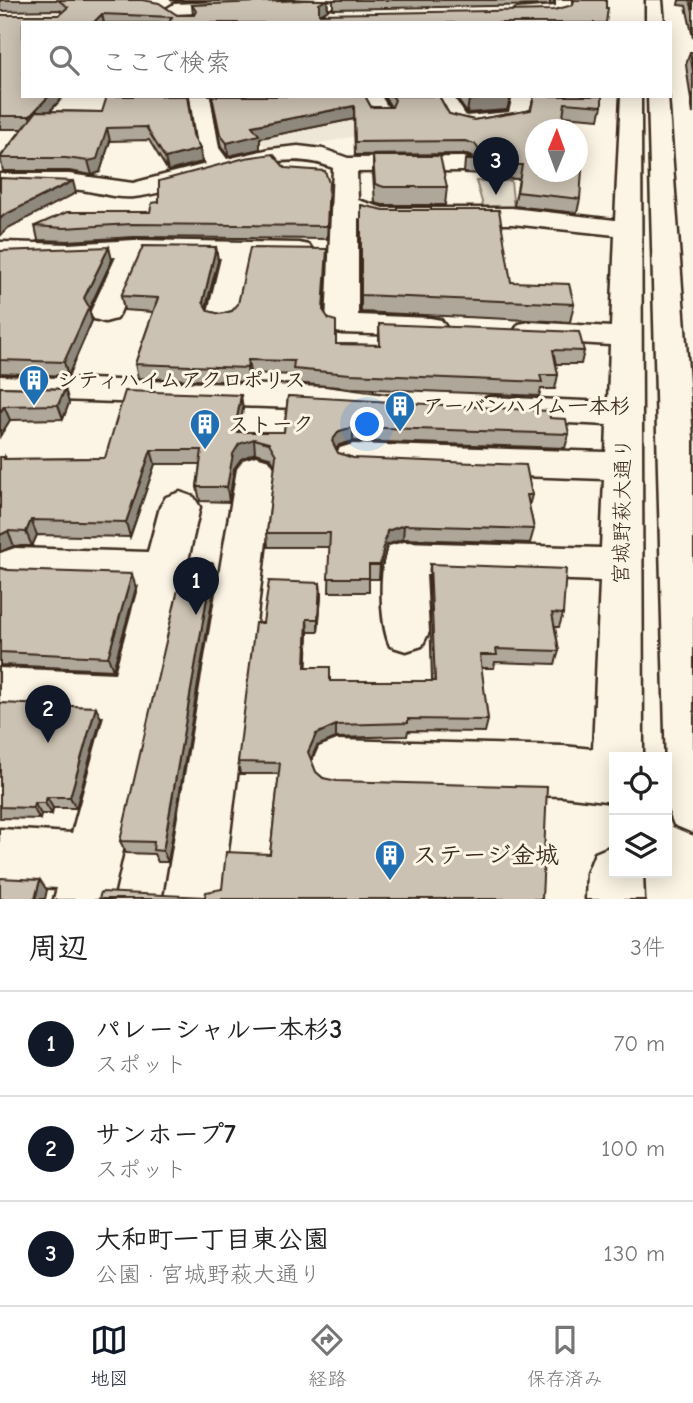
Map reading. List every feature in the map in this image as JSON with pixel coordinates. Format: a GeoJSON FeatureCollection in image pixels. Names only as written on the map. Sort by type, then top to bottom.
{"type":"FeatureCollection","features":[{"type":"Feature","properties":{"kind":"street"},"geometry":{"type":"LineString","coordinates":[[495,14],[524,18],[562,11],[564,0]]}},
{"type":"Feature","properties":{"kind":"street"},"geometry":{"type":"LineString","coordinates":[[654,0],[655,21]]}},
{"type":"Feature","properties":{"kind":"street"},"geometry":{"type":"LineString","coordinates":[[156,5],[174,9],[332,1],[340,17],[288,19]]}},
{"type":"Feature","properties":{"kind":"street"},"geometry":{"type":"LineString","coordinates":[[174,9],[183,14],[186,21]]}},
{"type":"Feature","properties":{"kind":"street"},"geometry":{"type":"LineString","coordinates":[[201,98],[208,148],[220,167]]}},
{"type":"Feature","properties":{"kind":"street"},"geometry":{"type":"LineString","coordinates":[[444,98],[458,121],[471,124],[518,117],[523,98]]}},
{"type":"Feature","properties":{"kind":"street","name":"宮城野萩大通り"},"geometry":{"type":"LineString","coordinates":[[618,752],[631,98]]}},
{"type":"Feature","properties":{"kind":"street"},"geometry":{"type":"LineString","coordinates":[[658,98],[676,215],[680,274],[693,806]]}},
{"type":"Feature","properties":{"kind":"street"},"geometry":{"type":"LineString","coordinates":[[0,181],[90,184],[106,189],[135,190],[220,167],[308,152],[328,156],[345,165],[461,154],[475,215]]}},
{"type":"Feature","properties":{"kind":"street"},"geometry":{"type":"LineString","coordinates":[[345,165],[346,251],[342,324],[457,328]]}},
{"type":"Feature","properties":{"kind":"street"},"geometry":{"type":"LineString","coordinates":[[80,205],[106,189]]}},
{"type":"Feature","properties":{"kind":"street"},"geometry":{"type":"LineString","coordinates":[[345,203],[359,211],[383,216],[524,217],[628,229]]}},
{"type":"Feature","properties":{"kind":"street"},"geometry":{"type":"LineString","coordinates":[[2,253],[19,236],[41,225]]}},
{"type":"Feature","properties":{"kind":"street"},"geometry":{"type":"LineString","coordinates":[[2,253],[134,248],[346,251]]}},
{"type":"Feature","properties":{"kind":"street"},"geometry":{"type":"LineString","coordinates":[[105,313],[134,248]]}},
{"type":"Feature","properties":{"kind":"street"},"geometry":{"type":"LineString","coordinates":[[222,316],[237,250]]}},
{"type":"Feature","properties":{"kind":"street"},"geometry":{"type":"LineString","coordinates":[[628,266],[680,274]]}},
{"type":"Feature","properties":{"kind":"street"},"geometry":{"type":"LineString","coordinates":[[498,330],[593,333],[627,337]]}},
{"type":"Feature","properties":{"kind":"street"},"geometry":{"type":"LineString","coordinates":[[0,387],[325,398],[406,405]]}},
{"type":"Feature","properties":{"kind":"street"},"geometry":{"type":"LineString","coordinates":[[462,407],[624,414]]}},
{"type":"Feature","properties":{"kind":"street"},"geometry":{"type":"LineString","coordinates":[[353,457],[623,466]]}},
{"type":"Feature","properties":{"kind":"street"},"geometry":{"type":"LineString","coordinates":[[193,899],[256,469]]}},
{"type":"Feature","properties":{"kind":"street"},"geometry":{"type":"LineString","coordinates":[[0,857],[88,880],[180,507]]}},
{"type":"Feature","properties":{"kind":"street"},"geometry":{"type":"LineString","coordinates":[[405,632],[404,558],[621,565]]}},
{"type":"Feature","properties":{"kind":"street"},"geometry":{"type":"LineString","coordinates":[[15,565],[166,569]]}},
{"type":"Feature","properties":{"kind":"street"},"geometry":{"type":"LineString","coordinates":[[0,690],[133,696]]}},
{"type":"Feature","properties":{"kind":"street"},"geometry":{"type":"LineString","coordinates":[[337,765],[564,771],[609,776]]}},
{"type":"Feature","properties":{"kind":"street"},"geometry":{"type":"LineString","coordinates":[[615,878],[615,899]]}},
{"type":"Feature","properties":{"kind":"shaded area"},"geometry":{"type":"Polygon","coordinates":[[[376,111],[386,130],[271,153],[257,138],[376,111]]]}},
{"type":"Feature","properties":{"kind":"shaded area"},"geometry":{"type":"Polygon","coordinates":[[[476,181],[511,181],[514,209],[484,209],[476,181]]]}},
{"type":"Feature","properties":{"kind":"building"},"geometry":{"type":"Polygon","coordinates":[[[58,0],[142,0],[159,3],[177,15],[194,15],[196,11],[192,5],[304,0],[326,0],[319,4],[319,14],[554,10],[573,5],[574,0],[606,0],[608,8],[606,21],[170,21],[172,17],[102,14],[95,21],[21,21],[21,98],[47,98],[30,116],[0,116],[0,15],[59,15],[68,7],[58,0]]]}},
{"type":"Feature","properties":{"kind":"building"},"geometry":{"type":"Polygon","coordinates":[[[106,98],[187,98],[193,135],[200,149],[165,158],[146,127],[107,128],[97,159],[0,158],[37,111],[102,112],[106,98]]]}},
{"type":"Feature","properties":{"kind":"building"},"geometry":{"type":"Polygon","coordinates":[[[212,98],[366,98],[371,107],[392,107],[394,98],[440,98],[449,114],[474,120],[531,110],[534,98],[602,98],[602,106],[565,103],[563,119],[525,119],[525,182],[581,182],[580,199],[517,192],[522,165],[490,165],[486,160],[465,160],[475,157],[479,150],[475,144],[465,141],[355,142],[354,106],[252,126],[259,135],[227,143],[220,134],[212,98]]]}},
{"type":"Feature","properties":{"kind":"building"},"geometry":{"type":"Polygon","coordinates":[[[273,154],[285,168],[325,171],[329,183],[327,226],[35,226],[67,212],[150,212],[152,203],[159,202],[159,181],[245,158],[273,154]]]}},
{"type":"Feature","properties":{"kind":"building"},"geometry":{"type":"Polygon","coordinates":[[[373,156],[440,156],[447,187],[384,187],[375,184],[373,156]]]}},
{"type":"Feature","properties":{"kind":"building"},"geometry":{"type":"Polygon","coordinates":[[[0,178],[73,181],[0,219],[0,178]]]}},
{"type":"Feature","properties":{"kind":"building"},"geometry":{"type":"Polygon","coordinates":[[[361,205],[384,210],[499,210],[511,282],[569,284],[574,304],[361,295],[361,205]]]}},
{"type":"Feature","properties":{"kind":"building"},"geometry":{"type":"Polygon","coordinates":[[[143,246],[216,247],[203,302],[208,311],[220,314],[232,311],[238,304],[250,248],[327,249],[323,310],[329,319],[336,321],[336,344],[380,345],[379,324],[579,332],[584,351],[553,350],[558,375],[540,375],[542,382],[350,374],[293,369],[294,361],[248,360],[247,368],[135,364],[158,298],[121,296],[143,246]]]}},
{"type":"Feature","properties":{"kind":"building"},"geometry":{"type":"Polygon","coordinates":[[[109,247],[84,298],[89,307],[64,362],[0,360],[0,251],[109,247]]]}},
{"type":"Feature","properties":{"kind":"building"},"geometry":{"type":"Polygon","coordinates":[[[0,387],[65,389],[58,405],[4,406],[0,413],[0,387]]]}},
{"type":"Feature","properties":{"kind":"building"},"geometry":{"type":"Polygon","coordinates":[[[125,391],[241,395],[236,424],[240,424],[238,432],[284,432],[288,396],[549,411],[550,418],[566,419],[569,434],[353,427],[339,431],[332,441],[338,453],[353,458],[526,465],[532,495],[527,495],[534,529],[404,525],[387,531],[380,565],[369,565],[369,578],[328,578],[330,533],[267,533],[276,455],[269,443],[254,439],[239,444],[233,454],[227,487],[197,487],[202,450],[151,450],[126,522],[31,520],[26,532],[8,531],[0,535],[0,457],[105,458],[125,391]]]}},
{"type":"Feature","properties":{"kind":"building"},"geometry":{"type":"Polygon","coordinates":[[[184,563],[213,563],[163,851],[153,850],[154,842],[120,841],[184,563]]]}},
{"type":"Feature","properties":{"kind":"building"},"geometry":{"type":"Polygon","coordinates":[[[430,564],[566,569],[563,614],[552,613],[559,651],[496,649],[497,655],[480,655],[488,720],[408,719],[408,723],[336,725],[316,734],[308,752],[316,772],[323,778],[337,781],[547,787],[542,899],[99,899],[101,892],[205,897],[206,892],[222,889],[226,852],[270,854],[280,763],[238,762],[255,623],[263,623],[269,581],[320,583],[318,619],[307,619],[305,667],[330,667],[330,681],[435,681],[430,564]]]}},
{"type":"Feature","properties":{"kind":"building"},"geometry":{"type":"Polygon","coordinates":[[[0,568],[132,574],[108,657],[0,652],[0,568]]]}},
{"type":"Feature","properties":{"kind":"building"},"geometry":{"type":"Polygon","coordinates":[[[0,703],[96,707],[70,797],[47,797],[45,803],[34,803],[33,808],[0,807],[0,703]]]}},
{"type":"Feature","properties":{"kind":"building"},"geometry":{"type":"Polygon","coordinates":[[[0,878],[40,880],[35,899],[0,899],[0,878]]]}},
{"type":"Feature","properties":{"kind":"place","name":"大和町一丁目東公園"},"geometry":{"type":"Point","coordinates":[496,195]}},
{"type":"Feature","properties":{"kind":"place","name":"シティハイムアクロポリス"},"geometry":{"type":"Point","coordinates":[34,407]}},
{"type":"Feature","properties":{"kind":"place","name":"アーバンハイム一本杉"},"geometry":{"type":"Point","coordinates":[400,433]}},
{"type":"Feature","properties":{"kind":"place","name":"ストーク"},"geometry":{"type":"Point","coordinates":[205,451]}},
{"type":"Feature","properties":{"kind":"place","name":"パレーシャル一本杉3"},"geometry":{"type":"Point","coordinates":[196,615]}},
{"type":"Feature","properties":{"kind":"place","name":"サンホープ7"},"geometry":{"type":"Point","coordinates":[48,743]}},
{"type":"Feature","properties":{"kind":"place","name":"ステージ金城"},"geometry":{"type":"Point","coordinates":[390,882]}}]}
